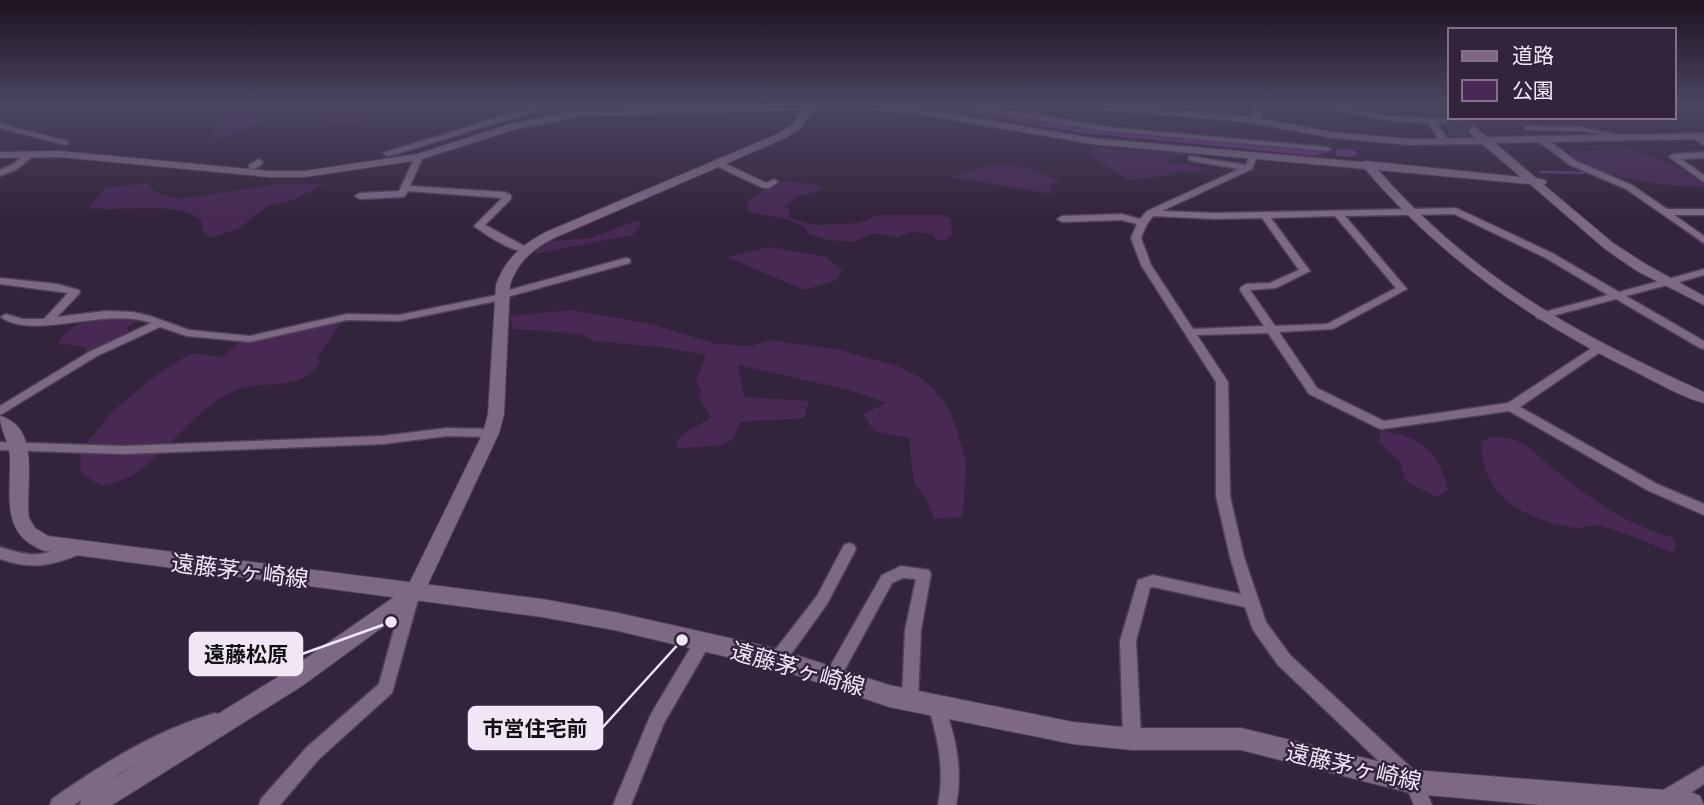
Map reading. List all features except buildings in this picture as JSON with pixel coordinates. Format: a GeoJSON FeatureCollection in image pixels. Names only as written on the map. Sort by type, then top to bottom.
{"type":"FeatureCollection","features":[{"type":"Feature","properties":{"kind":"main road"},"geometry":{"type":"LineString","coordinates":[[0,422],[15,434],[9,446]]}},
{"type":"Feature","properties":{"kind":"main road","name":"遠藤茅ヶ崎線"},"geometry":{"type":"LineString","coordinates":[[9,446],[15,511],[26,531],[45,543],[412,594],[542,608],[614,621],[778,659],[910,700],[1073,733],[1132,739],[1241,739],[1418,794],[1690,805]]}},
{"type":"Feature","properties":{"kind":"street"},"geometry":{"type":"LineString","coordinates":[[52,149],[65,143],[60,142]]}},
{"type":"Feature","properties":{"kind":"street"},"geometry":{"type":"LineString","coordinates":[[387,153],[437,142]]}},
{"type":"Feature","properties":{"kind":"street"},"geometry":{"type":"LineString","coordinates":[[0,153],[52,149],[316,168],[396,158],[450,142]]}},
{"type":"Feature","properties":{"kind":"street"},"geometry":{"type":"LineString","coordinates":[[0,153],[269,174],[341,171],[419,157],[466,142]]}},
{"type":"Feature","properties":{"kind":"street"},"geometry":{"type":"LineString","coordinates":[[268,805],[313,753],[386,688],[412,594],[491,433],[496,414],[502,296],[509,267],[525,250],[550,235],[766,142]]}},
{"type":"Feature","properties":{"kind":"street"},"geometry":{"type":"LineString","coordinates":[[1096,142],[1251,162]]}},
{"type":"Feature","properties":{"kind":"street"},"geometry":{"type":"LineString","coordinates":[[1157,142],[1326,154]]}},
{"type":"Feature","properties":{"kind":"street"},"geometry":{"type":"LineString","coordinates":[[1217,142],[1326,154],[1366,164],[1412,211],[1492,282],[1541,316],[1599,348],[1704,398]]}},
{"type":"Feature","properties":{"kind":"street"},"geometry":{"type":"LineString","coordinates":[[1326,154],[1330,142]]}},
{"type":"Feature","properties":{"kind":"street"},"geometry":{"type":"LineString","coordinates":[[1425,142],[1454,142]]}},
{"type":"Feature","properties":{"kind":"street"},"geometry":{"type":"LineString","coordinates":[[1488,142],[1609,246],[1704,300]]}},
{"type":"Feature","properties":{"kind":"street"},"geometry":{"type":"LineString","coordinates":[[1544,142],[1573,163],[1624,183],[1704,240]]}},
{"type":"Feature","properties":{"kind":"street"},"geometry":{"type":"LineString","coordinates":[[0,173],[32,154]]}},
{"type":"Feature","properties":{"kind":"street"},"geometry":{"type":"LineString","coordinates":[[1704,155],[1673,157],[1704,179]]}},
{"type":"Feature","properties":{"kind":"street"},"geometry":{"type":"LineString","coordinates":[[360,196],[402,194],[419,157]]}},
{"type":"Feature","properties":{"kind":"street"},"geometry":{"type":"LineString","coordinates":[[1192,158],[1366,164],[1532,179]]}},
{"type":"Feature","properties":{"kind":"street"},"geometry":{"type":"LineString","coordinates":[[1251,162],[1150,213],[1136,238],[1146,265],[1222,382],[1223,496],[1237,557],[1259,625],[1278,653],[1418,794]]}},
{"type":"Feature","properties":{"kind":"street"},"geometry":{"type":"LineString","coordinates":[[717,163],[766,186],[774,182]]}},
{"type":"Feature","properties":{"kind":"street"},"geometry":{"type":"LineString","coordinates":[[404,188],[505,195],[508,197],[479,226],[496,233],[504,243],[525,250]]}},
{"type":"Feature","properties":{"kind":"street"},"geometry":{"type":"LineString","coordinates":[[1150,213],[1193,216],[1456,211],[1548,254],[1704,346]]}},
{"type":"Feature","properties":{"kind":"street"},"geometry":{"type":"LineString","coordinates":[[1666,212],[1704,212]]}},
{"type":"Feature","properties":{"kind":"street"},"geometry":{"type":"LineString","coordinates":[[1190,332],[1329,327],[1402,289],[1337,213]]}},
{"type":"Feature","properties":{"kind":"street"},"geometry":{"type":"LineString","coordinates":[[1264,214],[1305,271],[1272,286],[1246,286],[1245,290],[1313,391],[1382,425],[1511,407],[1599,348]]}},
{"type":"Feature","properties":{"kind":"street"},"geometry":{"type":"LineString","coordinates":[[1062,219],[1122,217],[1142,223]]}},
{"type":"Feature","properties":{"kind":"street"},"geometry":{"type":"LineString","coordinates":[[6,317],[22,322],[47,322],[114,313],[142,314],[187,333],[250,339],[347,317],[399,318],[502,296],[626,261]]}},
{"type":"Feature","properties":{"kind":"street"},"geometry":{"type":"LineString","coordinates":[[1541,316],[1704,272]]}},
{"type":"Feature","properties":{"kind":"street"},"geometry":{"type":"LineString","coordinates":[[0,281],[75,292],[47,322]]}},
{"type":"Feature","properties":{"kind":"street"},"geometry":{"type":"LineString","coordinates":[[1672,281],[1704,293]]}},
{"type":"Feature","properties":{"kind":"street"},"geometry":{"type":"LineString","coordinates":[[0,411],[93,354],[160,323]]}},
{"type":"Feature","properties":{"kind":"street"},"geometry":{"type":"LineString","coordinates":[[1511,407],[1652,487],[1704,510]]}},
{"type":"Feature","properties":{"kind":"street"},"geometry":{"type":"LineString","coordinates":[[9,446],[123,450],[383,440],[447,432],[491,433]]}},
{"type":"Feature","properties":{"kind":"street"},"geometry":{"type":"LineString","coordinates":[[0,553],[20,560],[38,561],[57,558],[77,549]]}},
{"type":"Feature","properties":{"kind":"street"},"geometry":{"type":"LineString","coordinates":[[778,659],[822,600],[849,549]]}},
{"type":"Feature","properties":{"kind":"street"},"geometry":{"type":"LineString","coordinates":[[832,677],[887,579],[901,572],[924,574],[913,630],[910,700]]}},
{"type":"Feature","properties":{"kind":"street"},"geometry":{"type":"LineString","coordinates":[[1132,739],[1128,640],[1143,584],[1153,581],[1252,602]]}},
{"type":"Feature","properties":{"kind":"street"},"geometry":{"type":"LineString","coordinates":[[91,805],[294,679],[412,594]]}},
{"type":"Feature","properties":{"kind":"street"},"geometry":{"type":"LineString","coordinates":[[622,805],[657,719],[703,642]]}},
{"type":"Feature","properties":{"kind":"street"},"geometry":{"type":"LineString","coordinates":[[936,705],[946,736],[952,770],[947,805]]}},
{"type":"Feature","properties":{"kind":"street"},"geometry":{"type":"LineString","coordinates":[[60,805],[147,746],[175,733],[237,715]]}},
{"type":"Feature","properties":{"kind":"street"},"geometry":{"type":"LineString","coordinates":[[1661,803],[1704,774]]}},
{"type":"Feature","properties":{"kind":"green space"},"geometry":{"type":"Polygon","coordinates":[[[1101,147],[1197,155],[1171,156],[1168,161],[1207,168],[1203,171],[1180,171],[1168,176],[1128,180],[1094,158],[1092,151],[1101,147]]]}},
{"type":"Feature","properties":{"kind":"green space"},"geometry":{"type":"Polygon","coordinates":[[[1629,149],[1675,165],[1704,183],[1704,187],[1652,183],[1615,176],[1582,164],[1568,155],[1571,152],[1629,149]]]}},
{"type":"Feature","properties":{"kind":"green space"},"geometry":{"type":"Polygon","coordinates":[[[1001,164],[1032,170],[1061,183],[1051,184],[1052,194],[950,177],[1001,164]]]}},
{"type":"Feature","properties":{"kind":"green space"},"geometry":{"type":"Polygon","coordinates":[[[785,181],[826,189],[798,196],[784,206],[790,209],[788,217],[815,225],[860,223],[876,215],[943,215],[951,219],[952,235],[946,240],[937,240],[932,234],[910,232],[898,238],[875,233],[852,242],[828,240],[807,233],[806,228],[790,220],[749,212],[747,203],[751,199],[764,189],[785,181]]]}},
{"type":"Feature","properties":{"kind":"green space"},"geometry":{"type":"Polygon","coordinates":[[[148,183],[155,192],[178,199],[281,184],[324,184],[293,200],[266,207],[240,228],[210,238],[203,230],[201,220],[175,210],[89,208],[105,188],[148,183]]]}},
{"type":"Feature","properties":{"kind":"green space"},"geometry":{"type":"Polygon","coordinates":[[[635,221],[640,222],[640,227],[632,235],[535,254],[536,247],[543,242],[591,238],[635,221]]]}},
{"type":"Feature","properties":{"kind":"green space"},"geometry":{"type":"Polygon","coordinates":[[[770,247],[826,257],[842,270],[837,280],[804,290],[727,257],[770,247]]]}},
{"type":"Feature","properties":{"kind":"green space"},"geometry":{"type":"Polygon","coordinates":[[[571,310],[651,324],[716,344],[752,346],[769,340],[840,350],[897,366],[917,376],[931,386],[949,409],[957,431],[966,462],[963,517],[934,519],[928,502],[914,483],[909,438],[874,431],[863,414],[887,403],[845,389],[738,365],[744,397],[809,401],[804,418],[740,422],[732,440],[718,446],[677,448],[676,441],[711,418],[699,399],[701,390],[696,382],[706,355],[660,347],[593,341],[582,334],[513,329],[510,316],[571,310]]]}},
{"type":"Feature","properties":{"kind":"green space"},"geometry":{"type":"Polygon","coordinates":[[[127,317],[136,321],[127,328],[131,334],[88,353],[85,347],[58,343],[79,324],[97,319],[127,317]]]}},
{"type":"Feature","properties":{"kind":"green space"},"geometry":{"type":"Polygon","coordinates":[[[343,321],[317,357],[320,362],[312,372],[302,378],[231,392],[198,416],[154,459],[121,481],[101,486],[81,473],[80,451],[113,411],[151,379],[191,353],[223,357],[239,342],[254,342],[343,321]]]}},
{"type":"Feature","properties":{"kind":"green space"},"geometry":{"type":"Polygon","coordinates":[[[1381,430],[1407,437],[1426,447],[1439,464],[1448,490],[1437,497],[1406,481],[1400,462],[1379,442],[1381,430]]]}},
{"type":"Feature","properties":{"kind":"green space"},"geometry":{"type":"Polygon","coordinates":[[[1491,437],[1521,442],[1605,507],[1638,525],[1674,538],[1676,546],[1673,553],[1601,526],[1575,528],[1539,519],[1524,512],[1498,492],[1489,478],[1483,462],[1481,442],[1491,437]]]}},
{"type":"Feature","properties":{"kind":"waterway"},"geometry":{"type":"LineString","coordinates":[[1210,142],[1317,152]]}},
{"type":"Feature","properties":{"kind":"waterway"},"geometry":{"type":"LineString","coordinates":[[1341,153],[1351,153]]}},
{"type":"Feature","properties":{"kind":"waterway"},"geometry":{"type":"LineString","coordinates":[[1540,172],[1590,173]]}},
{"type":"Feature","properties":{"kind":"waterway"},"geometry":{"type":"LineString","coordinates":[[1674,222],[1704,244]]}},
{"type":"Feature","properties":{"kind":"place","name":"遠藤松原"},"geometry":{"type":"Point","coordinates":[391,622]}},
{"type":"Feature","properties":{"kind":"place","name":"市営住宅前"},"geometry":{"type":"Point","coordinates":[682,640]}}]}
